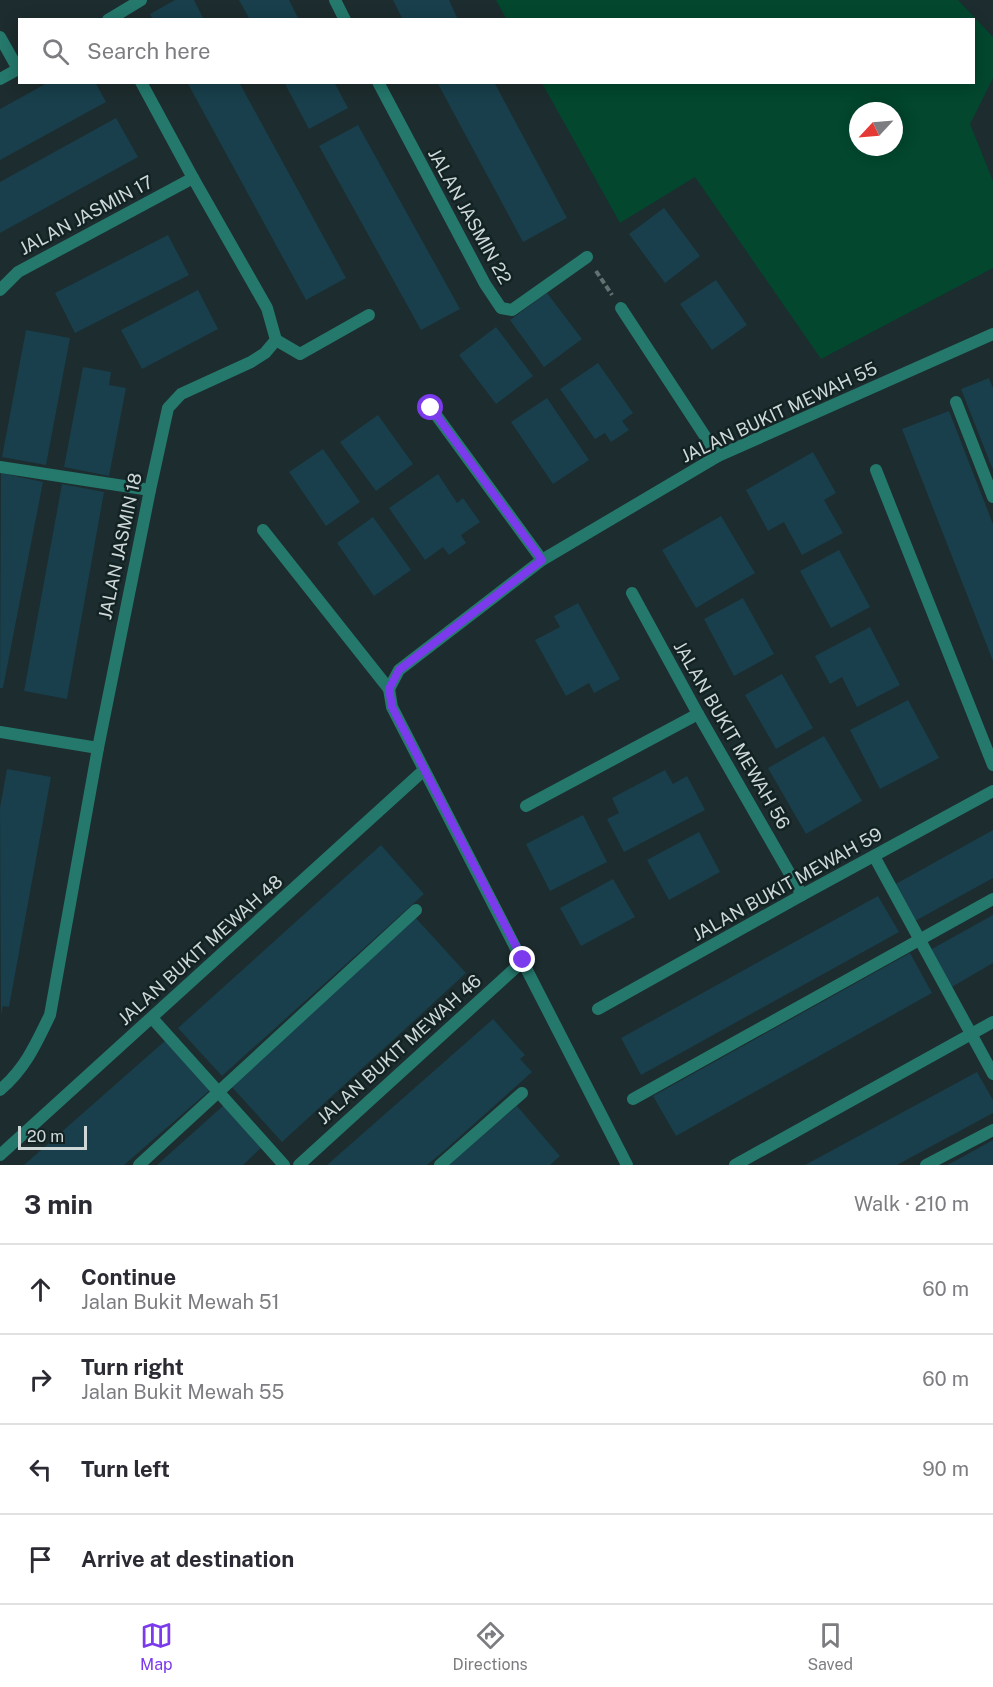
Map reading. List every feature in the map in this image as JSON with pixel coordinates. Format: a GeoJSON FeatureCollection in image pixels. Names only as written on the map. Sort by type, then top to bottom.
{"type":"FeatureCollection","features":[{"type":"Feature","properties":{"kind":"street"},"geometry":{"type":"LineString","coordinates":[[110,18],[141,0]]}},
{"type":"Feature","properties":{"kind":"street"},"geometry":{"type":"LineString","coordinates":[[334,0],[344,18]]}},
{"type":"Feature","properties":{"kind":"street"},"geometry":{"type":"LineString","coordinates":[[0,37],[18,66]]}},
{"type":"Feature","properties":{"kind":"street"},"geometry":{"type":"LineString","coordinates":[[0,78],[18,69]]}},
{"type":"Feature","properties":{"kind":"street"},"geometry":{"type":"LineString","coordinates":[[142,84],[192,178],[267,308],[276,340],[300,354],[369,315]]}},
{"type":"Feature","properties":{"kind":"street","name":"JALAN JASMIN 22"},"geometry":{"type":"LineString","coordinates":[[379,84],[485,284],[501,308],[512,310],[586,257]]}},
{"type":"Feature","properties":{"kind":"street","name":"JALAN JASMIN 17"},"geometry":{"type":"LineString","coordinates":[[0,290],[18,272],[192,178]]}},
{"type":"Feature","properties":{"kind":"street"},"geometry":{"type":"LineString","coordinates":[[621,308],[718,456]]}},
{"type":"Feature","properties":{"kind":"street","name":"JALAN BUKIT MEWAH 55"},"geometry":{"type":"LineString","coordinates":[[389,689],[399,670],[542,560],[718,456],[993,334]]}},
{"type":"Feature","properties":{"kind":"street","name":"JALAN JASMIN 18"},"geometry":{"type":"LineString","coordinates":[[0,1090],[14,1078],[33,1051],[50,1015],[98,748],[168,408],[181,394],[251,362],[265,353],[276,340]]}},
{"type":"Feature","properties":{"kind":"street"},"geometry":{"type":"LineString","coordinates":[[956,402],[993,498]]}},
{"type":"Feature","properties":{"kind":"street"},"geometry":{"type":"LineString","coordinates":[[431,408],[542,560]]}},
{"type":"Feature","properties":{"kind":"street"},"geometry":{"type":"LineString","coordinates":[[0,466],[150,490]]}},
{"type":"Feature","properties":{"kind":"street"},"geometry":{"type":"LineString","coordinates":[[876,470],[993,765]]}},
{"type":"Feature","properties":{"kind":"street"},"geometry":{"type":"LineString","coordinates":[[263,530],[389,689],[392,707],[423,771],[523,960],[627,1165]]}},
{"type":"Feature","properties":{"kind":"street","name":"JALAN BUKIT MEWAH 56"},"geometry":{"type":"LineString","coordinates":[[632,593],[698,714],[802,895]]}},
{"type":"Feature","properties":{"kind":"street"},"geometry":{"type":"LineString","coordinates":[[526,806],[698,714]]}},
{"type":"Feature","properties":{"kind":"street"},"geometry":{"type":"LineString","coordinates":[[0,732],[98,748]]}},
{"type":"Feature","properties":{"kind":"street","name":"JALAN BUKIT MEWAH 48"},"geometry":{"type":"LineString","coordinates":[[0,1155],[423,771]]}},
{"type":"Feature","properties":{"kind":"street","name":"JALAN BUKIT MEWAH 59"},"geometry":{"type":"LineString","coordinates":[[598,1009],[993,791]]}},
{"type":"Feature","properties":{"kind":"street"},"geometry":{"type":"LineString","coordinates":[[874,856],[993,1074]]}},
{"type":"Feature","properties":{"kind":"street"},"geometry":{"type":"LineString","coordinates":[[633,1100],[993,899]]}},
{"type":"Feature","properties":{"kind":"street"},"geometry":{"type":"LineString","coordinates":[[139,1165],[416,910]]}},
{"type":"Feature","properties":{"kind":"street","name":"JALAN BUKIT MEWAH 46"},"geometry":{"type":"LineString","coordinates":[[299,1165],[523,960]]}},
{"type":"Feature","properties":{"kind":"street"},"geometry":{"type":"LineString","coordinates":[[152,1018],[284,1165]]}},
{"type":"Feature","properties":{"kind":"street"},"geometry":{"type":"LineString","coordinates":[[735,1165],[993,1022]]}},
{"type":"Feature","properties":{"kind":"street"},"geometry":{"type":"LineString","coordinates":[[440,1165],[522,1093]]}},
{"type":"Feature","properties":{"kind":"street"},"geometry":{"type":"LineString","coordinates":[[926,1165],[993,1130]]}},
{"type":"Feature","properties":{"kind":"path"},"geometry":{"type":"LineString","coordinates":[[586,257],[621,308]]}},
{"type":"Feature","properties":{"kind":"green space"},"geometry":{"type":"Polygon","coordinates":[[[496,0],[958,0],[993,37],[993,78],[970,124],[993,181],[993,268],[821,359],[695,177],[620,223],[543,84],[975,84],[975,18],[506,18],[496,0]]]}},
{"type":"Feature","properties":{"kind":"building"},"geometry":{"type":"Polygon","coordinates":[[[175,0],[194,0],[203,18],[152,18],[150,14],[175,0]]]}},
{"type":"Feature","properties":{"kind":"building"},"geometry":{"type":"Polygon","coordinates":[[[239,0],[289,0],[298,18],[249,18],[239,0]]]}},
{"type":"Feature","properties":{"kind":"building"},"geometry":{"type":"Polygon","coordinates":[[[393,0],[449,0],[457,18],[402,18],[393,0]]]}},
{"type":"Feature","properties":{"kind":"building"},"geometry":{"type":"Polygon","coordinates":[[[45,84],[96,84],[106,102],[0,160],[0,109],[45,84]]]}},
{"type":"Feature","properties":{"kind":"building"},"geometry":{"type":"Polygon","coordinates":[[[188,84],[240,84],[346,278],[306,300],[188,84]]]}},
{"type":"Feature","properties":{"kind":"building"},"geometry":{"type":"Polygon","coordinates":[[[285,84],[335,84],[348,108],[309,129],[285,84]]]}},
{"type":"Feature","properties":{"kind":"building"},"geometry":{"type":"Polygon","coordinates":[[[438,84],[495,84],[567,218],[523,242],[438,84]]]}},
{"type":"Feature","properties":{"kind":"building"},"geometry":{"type":"Polygon","coordinates":[[[116,118],[138,157],[0,233],[0,182],[116,118]]]}},
{"type":"Feature","properties":{"kind":"building"},"geometry":{"type":"Polygon","coordinates":[[[358,125],[460,309],[421,330],[319,146],[358,125]]]}},
{"type":"Feature","properties":{"kind":"building"},"geometry":{"type":"Polygon","coordinates":[[[664,208],[700,256],[665,283],[629,234],[664,208]]]}},
{"type":"Feature","properties":{"kind":"building"},"geometry":{"type":"Polygon","coordinates":[[[168,235],[189,275],[75,333],[55,293],[168,235]]]}},
{"type":"Feature","properties":{"kind":"building"},"geometry":{"type":"Polygon","coordinates":[[[716,280],[747,325],[712,350],[680,304],[716,280]]]}},
{"type":"Feature","properties":{"kind":"building"},"geometry":{"type":"Polygon","coordinates":[[[198,290],[218,329],[142,369],[121,330],[198,290]]]}},
{"type":"Feature","properties":{"kind":"building"},"geometry":{"type":"Polygon","coordinates":[[[547,293],[582,339],[544,367],[510,320],[547,293]]]}},
{"type":"Feature","properties":{"kind":"building"},"geometry":{"type":"Polygon","coordinates":[[[496,327],[533,376],[496,404],[459,355],[496,327]]]}},
{"type":"Feature","properties":{"kind":"building"},"geometry":{"type":"Polygon","coordinates":[[[26,330],[70,338],[46,465],[2,457],[26,330]]]}},
{"type":"Feature","properties":{"kind":"building"},"geometry":{"type":"Polygon","coordinates":[[[598,363],[633,413],[622,421],[629,430],[611,442],[605,433],[595,439],[560,389],[598,363]]]}},
{"type":"Feature","properties":{"kind":"building"},"geometry":{"type":"Polygon","coordinates":[[[83,367],[111,372],[109,385],[126,388],[109,476],[64,467],[83,367]]]}},
{"type":"Feature","properties":{"kind":"building"},"geometry":{"type":"Polygon","coordinates":[[[989,378],[993,388],[993,470],[961,389],[989,378]]]}},
{"type":"Feature","properties":{"kind":"building"},"geometry":{"type":"Polygon","coordinates":[[[547,398],[589,460],[553,484],[511,422],[547,398]]]}},
{"type":"Feature","properties":{"kind":"building"},"geometry":{"type":"Polygon","coordinates":[[[949,411],[993,524],[993,661],[902,429],[949,411]]]}},
{"type":"Feature","properties":{"kind":"building"},"geometry":{"type":"Polygon","coordinates":[[[378,415],[413,464],[376,491],[340,442],[378,415]]]}},
{"type":"Feature","properties":{"kind":"building"},"geometry":{"type":"Polygon","coordinates":[[[323,449],[360,502],[326,526],[289,472],[323,449]]]}},
{"type":"Feature","properties":{"kind":"building"},"geometry":{"type":"Polygon","coordinates":[[[813,452],[836,493],[824,500],[843,533],[802,555],[784,522],[768,531],[746,490],[813,452]]]}},
{"type":"Feature","properties":{"kind":"building"},"geometry":{"type":"Polygon","coordinates":[[[1,473],[43,482],[3,688],[0,688],[1,473]]]}},
{"type":"Feature","properties":{"kind":"building"},"geometry":{"type":"Polygon","coordinates":[[[438,474],[457,503],[463,498],[480,522],[461,535],[466,543],[449,555],[443,547],[425,560],[389,508],[438,474]]]}},
{"type":"Feature","properties":{"kind":"building"},"geometry":{"type":"Polygon","coordinates":[[[62,484],[104,492],[67,699],[24,691],[62,484]]]}},
{"type":"Feature","properties":{"kind":"building"},"geometry":{"type":"Polygon","coordinates":[[[721,516],[755,573],[696,608],[662,550],[721,516]]]}},
{"type":"Feature","properties":{"kind":"building"},"geometry":{"type":"Polygon","coordinates":[[[373,517],[411,570],[374,596],[337,543],[373,517]]]}},
{"type":"Feature","properties":{"kind":"building"},"geometry":{"type":"Polygon","coordinates":[[[839,550],[870,607],[831,628],[800,571],[839,550]]]}},
{"type":"Feature","properties":{"kind":"building"},"geometry":{"type":"Polygon","coordinates":[[[743,598],[774,654],[734,676],[704,619],[743,598]]]}},
{"type":"Feature","properties":{"kind":"building"},"geometry":{"type":"Polygon","coordinates":[[[578,603],[620,679],[594,693],[589,683],[566,696],[535,640],[560,627],[554,616],[578,603]]]}},
{"type":"Feature","properties":{"kind":"building"},"geometry":{"type":"Polygon","coordinates":[[[870,627],[900,685],[857,707],[842,677],[830,684],[815,656],[870,627]]]}},
{"type":"Feature","properties":{"kind":"building"},"geometry":{"type":"Polygon","coordinates":[[[782,674],[813,728],[776,749],[745,695],[782,674]]]}},
{"type":"Feature","properties":{"kind":"building"},"geometry":{"type":"Polygon","coordinates":[[[908,700],[939,758],[880,789],[850,730],[908,700]]]}},
{"type":"Feature","properties":{"kind":"building"},"geometry":{"type":"Polygon","coordinates":[[[824,736],[862,801],[806,834],[768,768],[824,736]]]}},
{"type":"Feature","properties":{"kind":"building"},"geometry":{"type":"Polygon","coordinates":[[[7,769],[51,777],[9,1007],[3,1006],[1,1015],[0,808],[7,769]]]}},
{"type":"Feature","properties":{"kind":"building"},"geometry":{"type":"Polygon","coordinates":[[[665,770],[673,784],[687,776],[705,810],[624,852],[607,819],[619,813],[612,798],[665,770]]]}},
{"type":"Feature","properties":{"kind":"building"},"geometry":{"type":"Polygon","coordinates":[[[583,815],[607,862],[550,891],[526,844],[583,815]]]}},
{"type":"Feature","properties":{"kind":"building"},"geometry":{"type":"Polygon","coordinates":[[[993,830],[993,878],[915,921],[894,885],[993,830]]]}},
{"type":"Feature","properties":{"kind":"building"},"geometry":{"type":"Polygon","coordinates":[[[699,832],[720,872],[669,900],[647,860],[699,832]]]}},
{"type":"Feature","properties":{"kind":"building"},"geometry":{"type":"Polygon","coordinates":[[[381,845],[424,894],[222,1076],[178,1028],[381,845]]]}},
{"type":"Feature","properties":{"kind":"building"},"geometry":{"type":"Polygon","coordinates":[[[613,879],[635,917],[581,946],[560,908],[613,879]]]}},
{"type":"Feature","properties":{"kind":"building"},"geometry":{"type":"Polygon","coordinates":[[[878,896],[899,932],[641,1075],[621,1038],[878,896]]]}},
{"type":"Feature","properties":{"kind":"building"},"geometry":{"type":"Polygon","coordinates":[[[993,915],[993,963],[950,988],[930,950],[993,915]]]}},
{"type":"Feature","properties":{"kind":"building"},"geometry":{"type":"Polygon","coordinates":[[[414,916],[466,973],[282,1142],[230,1085],[414,916]]]}},
{"type":"Feature","properties":{"kind":"building"},"geometry":{"type":"Polygon","coordinates":[[[910,953],[932,993],[676,1136],[653,1096],[910,953]]]}},
{"type":"Feature","properties":{"kind":"building"},"geometry":{"type":"Polygon","coordinates":[[[493,1019],[525,1055],[520,1059],[532,1072],[445,1150],[427,1165],[327,1165],[493,1019]]]}},
{"type":"Feature","properties":{"kind":"building"},"geometry":{"type":"Polygon","coordinates":[[[166,1040],[210,1090],[124,1165],[24,1165],[166,1040]]]}},
{"type":"Feature","properties":{"kind":"building"},"geometry":{"type":"Polygon","coordinates":[[[977,1072],[993,1100],[993,1113],[897,1165],[805,1165],[977,1072]]]}},
{"type":"Feature","properties":{"kind":"building"},"geometry":{"type":"Polygon","coordinates":[[[224,1105],[261,1148],[243,1165],[157,1165],[224,1105]]]}},
{"type":"Feature","properties":{"kind":"building"},"geometry":{"type":"Polygon","coordinates":[[[517,1106],[560,1156],[550,1165],[448,1165],[517,1106]]]}},
{"type":"Feature","properties":{"kind":"building"},"geometry":{"type":"Polygon","coordinates":[[[993,1140],[993,1165],[947,1165],[955,1161],[993,1140]]]}},
{"type":"Feature","properties":{"kind":"route"},"geometry":{"type":"LineString","coordinates":[[431,408],[542,560],[399,670],[389,689],[392,707],[423,771],[523,960]]}}]}
